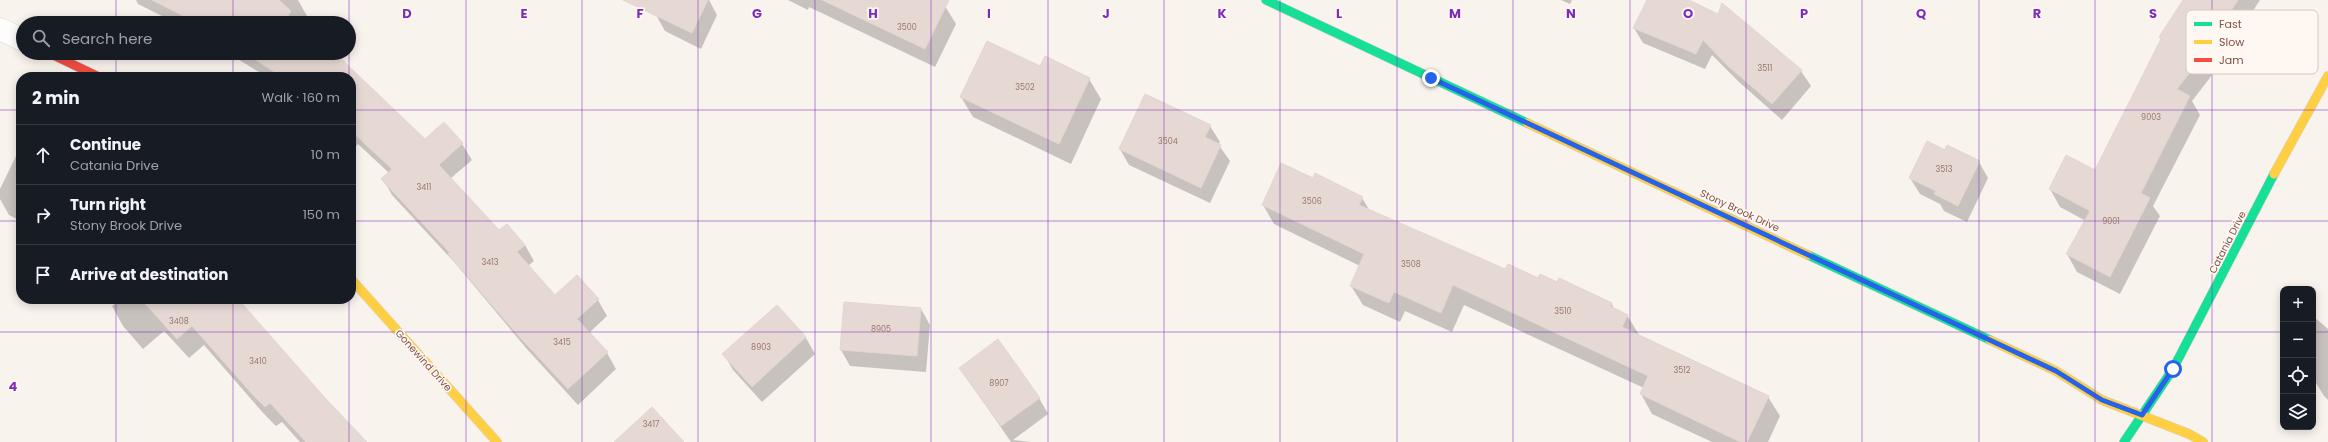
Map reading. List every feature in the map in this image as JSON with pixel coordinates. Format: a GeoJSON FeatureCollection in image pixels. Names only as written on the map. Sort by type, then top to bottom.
{"type":"FeatureCollection","features":[{"type":"Feature","properties":{"kind":"street","name":"Stony Brook Drive"},"geometry":{"type":"LineString","coordinates":[[1266,0],[2056,371],[2102,400],[2189,434],[2202,442]]}},
{"type":"Feature","properties":{"kind":"street"},"geometry":{"type":"LineString","coordinates":[[0,29],[16,37]]}},
{"type":"Feature","properties":{"kind":"street"},"geometry":{"type":"LineString","coordinates":[[64,60],[89,72]]}},
{"type":"Feature","properties":{"kind":"street","name":"Catania Drive"},"geometry":{"type":"LineString","coordinates":[[2124,442],[2173,369],[2307,111],[2328,76]]}},
{"type":"Feature","properties":{"kind":"street","name":"Gonewind Drive"},"geometry":{"type":"LineString","coordinates":[[356,285],[497,442]]}},
{"type":"Feature","properties":{"kind":"building"},"geometry":{"type":"Polygon","coordinates":[[[152,0],[279,0],[291,11],[288,16],[183,16],[152,0]]]}},
{"type":"Feature","properties":{"kind":"building"},"geometry":{"type":"Polygon","coordinates":[[[623,0],[708,0],[692,33],[623,0]]]}},
{"type":"Feature","properties":{"kind":"building"},"geometry":{"type":"Polygon","coordinates":[[[822,0],[949,0],[925,49],[822,0]]]}},
{"type":"Feature","properties":{"kind":"building"},"geometry":{"type":"Polygon","coordinates":[[[1647,0],[1689,0],[1718,14],[1722,3],[1802,70],[1772,104],[1728,66],[1703,40],[1696,54],[1633,28],[1647,0]]]}},
{"type":"Feature","properties":{"kind":"building"},"geometry":{"type":"Polygon","coordinates":[[[2183,0],[2238,0],[2232,10],[2186,10],[2186,74],[2189,74],[2177,89],[2190,96],[2141,193],[2150,198],[2110,277],[2066,254],[2090,211],[2049,189],[2066,155],[2095,170],[2161,39],[2159,37],[2183,0]]]}},
{"type":"Feature","properties":{"kind":"building"},"geometry":{"type":"Polygon","coordinates":[[[987,41],[1040,66],[1045,56],[1090,78],[1059,144],[960,97],[987,41]]]}},
{"type":"Feature","properties":{"kind":"building"},"geometry":{"type":"Polygon","coordinates":[[[256,60],[342,60],[355,72],[274,72],[256,60]]]}},
{"type":"Feature","properties":{"kind":"building"},"geometry":{"type":"Polygon","coordinates":[[[356,73],[425,139],[444,122],[463,143],[439,165],[499,230],[507,224],[525,245],[517,252],[555,295],[577,275],[599,299],[577,319],[608,352],[568,389],[515,332],[448,254],[450,253],[381,179],[392,169],[356,136],[356,73]]]}},
{"type":"Feature","properties":{"kind":"building"},"geometry":{"type":"Polygon","coordinates":[[[1145,94],[1211,125],[1205,137],[1221,145],[1201,188],[1119,149],[1145,94]]]}},
{"type":"Feature","properties":{"kind":"building"},"geometry":{"type":"Polygon","coordinates":[[[1927,141],[1945,150],[1947,145],[1980,161],[1958,206],[1934,194],[1936,191],[1909,178],[1927,141]]]}},
{"type":"Feature","properties":{"kind":"building"},"geometry":{"type":"Polygon","coordinates":[[[1281,163],[1313,178],[1315,173],[1363,197],[1359,205],[1505,269],[1508,264],[1538,278],[1540,274],[1557,282],[1559,278],[1612,303],[1610,306],[1628,315],[1622,327],[1769,396],[1747,442],[1740,442],[1640,394],[1648,376],[1453,285],[1441,313],[1394,292],[1389,303],[1350,286],[1364,254],[1262,205],[1281,163]]]}},
{"type":"Feature","properties":{"kind":"building"},"geometry":{"type":"Polygon","coordinates":[[[844,302],[921,308],[917,356],[840,350],[844,302]]]}},
{"type":"Feature","properties":{"kind":"building"},"geometry":{"type":"Polygon","coordinates":[[[146,304],[242,304],[326,399],[367,442],[306,442],[270,403],[265,407],[253,395],[192,326],[177,339],[146,304]]]}},
{"type":"Feature","properties":{"kind":"building"},"geometry":{"type":"Polygon","coordinates":[[[777,305],[806,337],[752,387],[722,354],[777,305]]]}},
{"type":"Feature","properties":{"kind":"building"},"geometry":{"type":"Polygon","coordinates":[[[998,339],[1040,398],[1001,426],[959,368],[998,339]]]}},
{"type":"Feature","properties":{"kind":"building"},"geometry":{"type":"Polygon","coordinates":[[[652,407],[684,442],[614,442],[652,407]]]}},
{"type":"Feature","properties":{"kind":"traffic: fast"},"geometry":{"type":"LineString","coordinates":[[1266,0],[1527,123]]}},
{"type":"Feature","properties":{"kind":"traffic: fast"},"geometry":{"type":"LineString","coordinates":[[2124,442],[2173,369],[2274,174]]}},
{"type":"Feature","properties":{"kind":"traffic: fast"},"geometry":{"type":"LineString","coordinates":[[1808,255],[1990,340]]}},
{"type":"Feature","properties":{"kind":"traffic: slow"},"geometry":{"type":"LineString","coordinates":[[2274,174],[2328,76]]}},
{"type":"Feature","properties":{"kind":"traffic: slow"},"geometry":{"type":"LineString","coordinates":[[1527,123],[1808,255]]}},
{"type":"Feature","properties":{"kind":"traffic: slow"},"geometry":{"type":"LineString","coordinates":[[356,285],[497,442]]}},
{"type":"Feature","properties":{"kind":"traffic: slow"},"geometry":{"type":"LineString","coordinates":[[1990,340],[2056,371],[2102,400],[2189,434],[2203,442]]}},
{"type":"Feature","properties":{"kind":"traffic: jam"},"geometry":{"type":"LineString","coordinates":[[64,60],[89,72]]}},
{"type":"Feature","properties":{"kind":"route"},"geometry":{"type":"LineString","coordinates":[[1431,78],[2056,371],[2102,400],[2142,415],[2173,369]]}}]}
